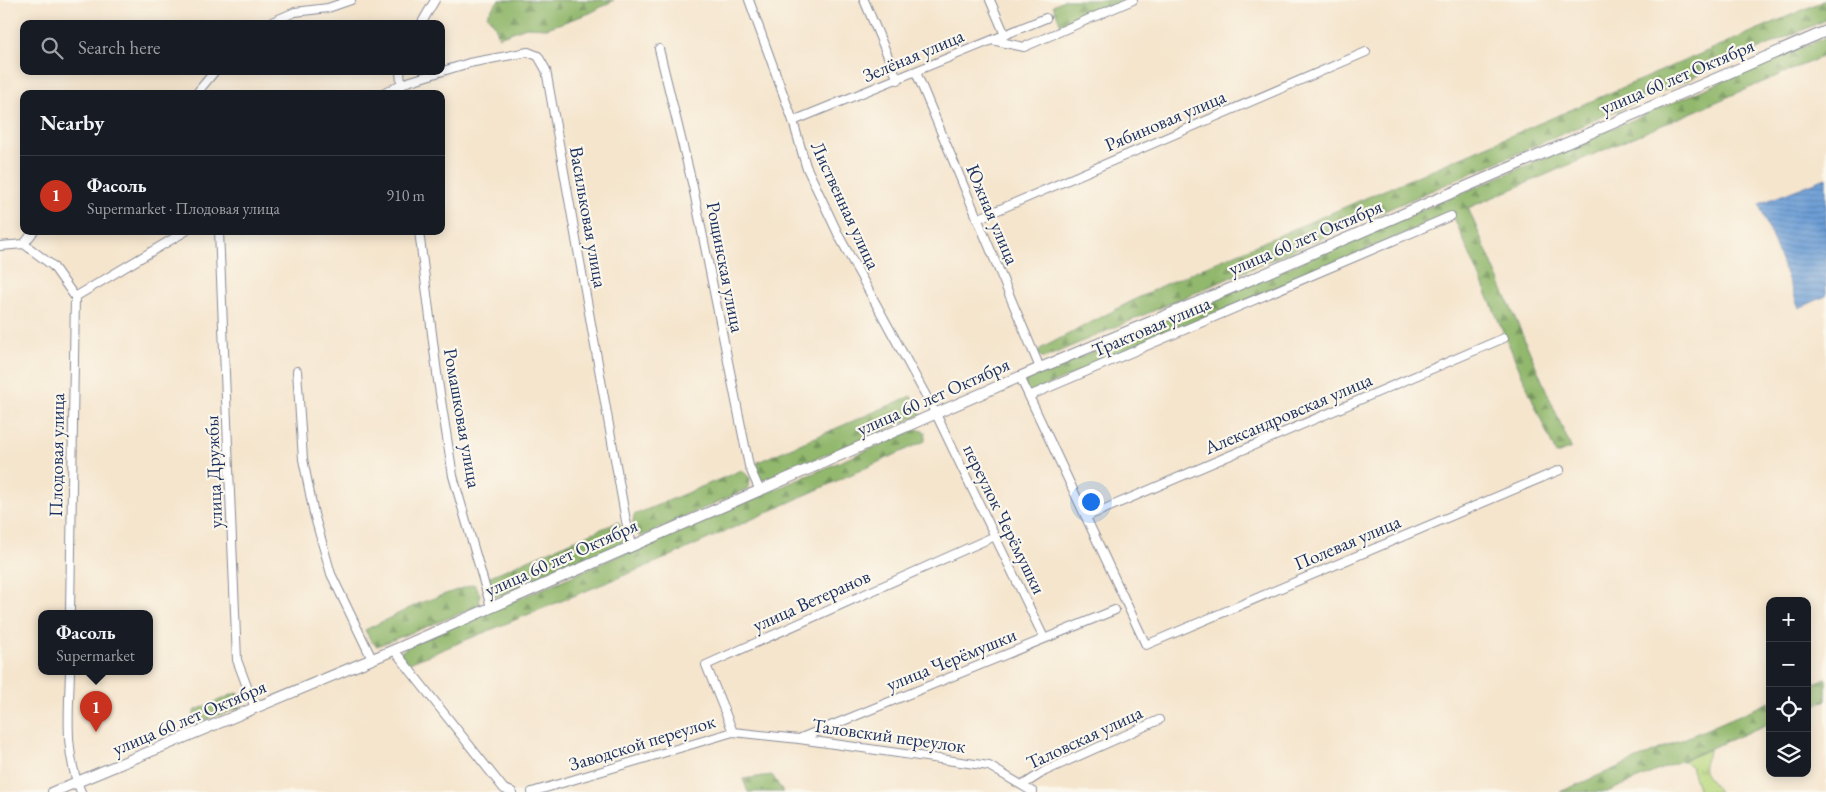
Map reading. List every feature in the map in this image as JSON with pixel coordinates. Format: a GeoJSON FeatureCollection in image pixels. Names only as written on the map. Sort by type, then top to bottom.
{"type":"FeatureCollection","features":[{"type":"Feature","properties":{"kind":"street"},"geometry":{"type":"LineString","coordinates":[[276,20],[295,12],[328,8],[351,0]]}},
{"type":"Feature","properties":{"kind":"street"},"geometry":{"type":"LineString","coordinates":[[424,20],[435,0]]}},
{"type":"Feature","properties":{"kind":"street","name":"Лиственная улица"},"geometry":{"type":"LineString","coordinates":[[749,0],[793,121],[806,166],[840,238],[936,414]]}},
{"type":"Feature","properties":{"kind":"street"},"geometry":{"type":"LineString","coordinates":[[864,0],[898,80]]}},
{"type":"Feature","properties":{"kind":"street"},"geometry":{"type":"LineString","coordinates":[[990,0],[1005,35]]}},
{"type":"Feature","properties":{"kind":"street"},"geometry":{"type":"LineString","coordinates":[[992,40],[1024,47],[1132,0]]}},
{"type":"Feature","properties":{"kind":"street","name":"Зелёная улица"},"geometry":{"type":"LineString","coordinates":[[793,121],[898,80],[1046,18]]}},
{"type":"Feature","properties":{"kind":"street","name":"улица 60 лет Октября"},"geometry":{"type":"LineString","coordinates":[[52,792],[79,787],[255,708],[394,650],[1040,368],[1234,287],[1826,31]]}},
{"type":"Feature","properties":{"kind":"street","name":"Рощинская улица"},"geometry":{"type":"LineString","coordinates":[[659,48],[693,186],[749,466],[760,491]]}},
{"type":"Feature","properties":{"kind":"street","name":"Васильковая улица"},"geometry":{"type":"LineString","coordinates":[[445,70],[469,63],[528,52],[538,56],[546,70],[626,521],[632,545]]}},
{"type":"Feature","properties":{"kind":"street","name":"Рябиновая улица"},"geometry":{"type":"LineString","coordinates":[[977,219],[1366,52]]}},
{"type":"Feature","properties":{"kind":"street","name":"Южная улица"},"geometry":{"type":"LineString","coordinates":[[916,72],[1040,368]]}},
{"type":"Feature","properties":{"kind":"street"},"geometry":{"type":"LineString","coordinates":[[199,90],[212,75]]}},
{"type":"Feature","properties":{"kind":"street"},"geometry":{"type":"LineString","coordinates":[[400,75],[402,90]]}},
{"type":"Feature","properties":{"kind":"street","name":"Васильковая улица"},"geometry":{"type":"LineString","coordinates":[[390,90],[401,84],[430,75]]}},
{"type":"Feature","properties":{"kind":"street","name":"Трактовая улица"},"geometry":{"type":"LineString","coordinates":[[1029,396],[1451,216]]}},
{"type":"Feature","properties":{"kind":"street"},"geometry":{"type":"LineString","coordinates":[[24,244],[31,235]]}},
{"type":"Feature","properties":{"kind":"street"},"geometry":{"type":"LineString","coordinates":[[0,246],[24,244],[52,266],[75,297],[179,235]]}},
{"type":"Feature","properties":{"kind":"street","name":"улица Дружбы"},"geometry":{"type":"LineString","coordinates":[[219,235],[237,660],[255,708]]}},
{"type":"Feature","properties":{"kind":"street","name":"Ромашковая улица"},"geometry":{"type":"LineString","coordinates":[[420,235],[438,381],[453,476],[490,607]]}},
{"type":"Feature","properties":{"kind":"street","name":"Плодовая улица"},"geometry":{"type":"LineString","coordinates":[[70,610],[75,297]]}},
{"type":"Feature","properties":{"kind":"street","name":"Александровская улица"},"geometry":{"type":"LineString","coordinates":[[1086,517],[1504,338]]}},
{"type":"Feature","properties":{"kind":"street"},"geometry":{"type":"LineString","coordinates":[[297,371],[303,459],[314,514],[331,574],[372,659]]}},
{"type":"Feature","properties":{"kind":"street"},"geometry":{"type":"LineString","coordinates":[[1020,377],[1086,517]]}},
{"type":"Feature","properties":{"kind":"street","name":"переулок Черёмушки"},"geometry":{"type":"LineString","coordinates":[[936,414],[1044,638]]}},
{"type":"Feature","properties":{"kind":"street","name":"Полевая улица"},"geometry":{"type":"LineString","coordinates":[[1086,517],[1146,645],[1560,470]]}},
{"type":"Feature","properties":{"kind":"street","name":"улица Ветеранов"},"geometry":{"type":"LineString","coordinates":[[733,732],[706,665],[995,536]]}},
{"type":"Feature","properties":{"kind":"street","name":"улица Черёмушки"},"geometry":{"type":"LineString","coordinates":[[799,739],[1115,610]]}},
{"type":"Feature","properties":{"kind":"street"},"geometry":{"type":"LineString","coordinates":[[394,650],[504,789],[512,792]]}},
{"type":"Feature","properties":{"kind":"street"},"geometry":{"type":"LineString","coordinates":[[70,675],[68,752],[79,787]]}},
{"type":"Feature","properties":{"kind":"street","name":"Таловская улица"},"geometry":{"type":"LineString","coordinates":[[1023,784],[1044,771],[1159,720]]}},
{"type":"Feature","properties":{"kind":"street","name":"Таловский переулок"},"geometry":{"type":"LineString","coordinates":[[733,732],[799,739],[989,766],[1023,784],[1033,792]]}},
{"type":"Feature","properties":{"kind":"street","name":"Заводской переулок"},"geometry":{"type":"LineString","coordinates":[[532,792],[733,732]]}},
{"type":"Feature","properties":{"kind":"green space"},"geometry":{"type":"Polygon","coordinates":[[[499,0],[614,0],[590,13],[547,28],[526,27],[499,37],[495,25],[487,15],[499,0]]]}},
{"type":"Feature","properties":{"kind":"green space"},"geometry":{"type":"Polygon","coordinates":[[[1064,0],[1126,0],[1062,28],[1053,5],[1064,0]]]}},
{"type":"Feature","properties":{"kind":"green space"},"geometry":{"type":"Polygon","coordinates":[[[1826,0],[1826,20],[1044,358],[1037,354],[1040,349],[1159,287],[1826,0]]]}},
{"type":"Feature","properties":{"kind":"green space"},"geometry":{"type":"Polygon","coordinates":[[[1826,37],[1826,55],[1468,208],[1571,448],[1556,454],[1452,213],[1030,393],[1023,386],[1026,380],[1826,37]]]}},
{"type":"Feature","properties":{"kind":"green space"},"geometry":{"type":"Polygon","coordinates":[[[911,396],[921,408],[921,415],[762,481],[756,471],[758,462],[911,396]]]}},
{"type":"Feature","properties":{"kind":"green space"},"geometry":{"type":"Polygon","coordinates":[[[917,429],[925,432],[925,441],[664,559],[407,664],[400,653],[410,645],[917,429]]]}},
{"type":"Feature","properties":{"kind":"green space"},"geometry":{"type":"Polygon","coordinates":[[[742,470],[750,478],[749,488],[640,537],[632,528],[634,515],[742,470]]]}},
{"type":"Feature","properties":{"kind":"green space"},"geometry":{"type":"Polygon","coordinates":[[[618,522],[624,532],[623,543],[496,597],[488,589],[488,577],[618,522]]]}},
{"type":"Feature","properties":{"kind":"green space"},"geometry":{"type":"Polygon","coordinates":[[[474,584],[480,594],[479,606],[377,646],[371,641],[365,630],[420,603],[474,584]]]}},
{"type":"Feature","properties":{"kind":"green space"},"geometry":{"type":"Polygon","coordinates":[[[1826,678],[1826,700],[1811,706],[1811,687],[1811,684],[1826,678]]]}},
{"type":"Feature","properties":{"kind":"green space"},"geometry":{"type":"Polygon","coordinates":[[[236,693],[246,697],[239,708],[202,721],[194,719],[194,711],[236,693]]]}},
{"type":"Feature","properties":{"kind":"green space"},"geometry":{"type":"Polygon","coordinates":[[[1766,704],[1766,725],[1607,792],[1560,792],[1766,704]]]}},
{"type":"Feature","properties":{"kind":"green space"},"geometry":{"type":"Polygon","coordinates":[[[1710,749],[1704,769],[1719,792],[1699,792],[1691,766],[1682,761],[1710,749]]]}},
{"type":"Feature","properties":{"kind":"green space"},"geometry":{"type":"Polygon","coordinates":[[[772,775],[783,792],[748,792],[743,779],[772,775]]]}},
{"type":"Feature","properties":{"kind":"water"},"geometry":{"type":"Polygon","coordinates":[[[1826,178],[1826,296],[1799,308],[1759,204],[1826,178]]]}},
{"type":"Feature","properties":{"kind":"place","name":"Фасоль"},"geometry":{"type":"Point","coordinates":[96,732]}}]}
